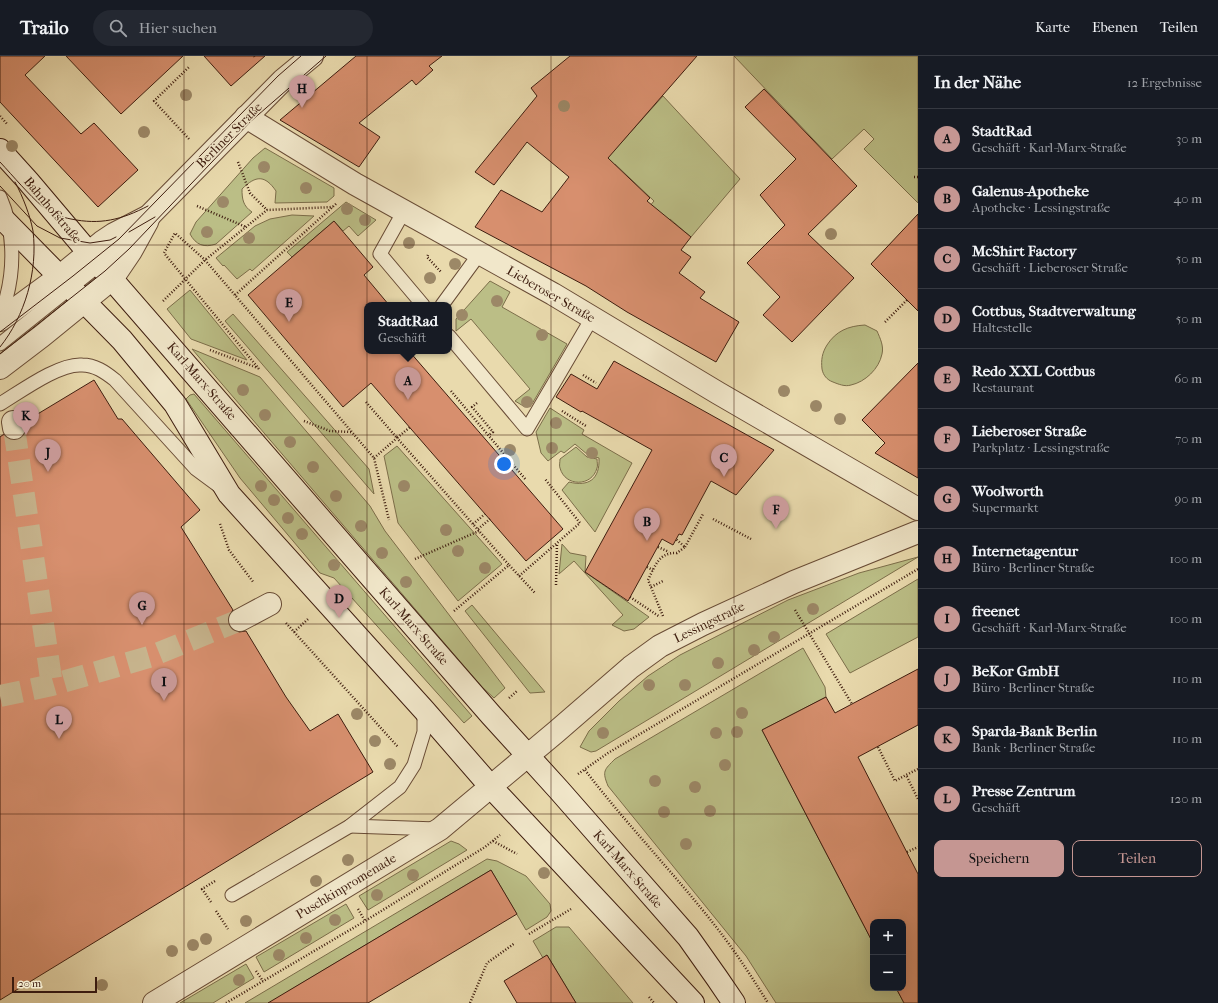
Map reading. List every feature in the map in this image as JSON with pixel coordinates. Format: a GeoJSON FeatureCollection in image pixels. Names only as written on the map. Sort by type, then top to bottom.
{"type":"FeatureCollection","features":[{"type":"Feature","properties":{"kind":"street","name":"Berliner Straße"},"geometry":{"type":"LineString","coordinates":[[0,320],[71,289],[100,266],[114,234],[149,216],[283,80],[312,56]]}},
{"type":"Feature","properties":{"kind":"street","name":"Lieberoser Straße"},"geometry":{"type":"LineString","coordinates":[[246,117],[348,180],[553,294],[778,428],[918,509]]}},
{"type":"Feature","properties":{"kind":"street","name":"Bahnhofstraße"},"geometry":{"type":"LineString","coordinates":[[0,150],[100,266]]}},
{"type":"Feature","properties":{"kind":"street","name":"Berliner Straße"},"geometry":{"type":"LineString","coordinates":[[0,368],[71,289],[100,266],[131,251],[149,216]]}},
{"type":"Feature","properties":{"kind":"street"},"geometry":{"type":"LineString","coordinates":[[4,220],[122,340],[174,404],[229,494],[424,710],[491,787],[693,1003]]}},
{"type":"Feature","properties":{"kind":"street","name":"Karl-Marx-Straße"},"geometry":{"type":"LineString","coordinates":[[100,266],[688,937],[734,1003]]}},
{"type":"Feature","properties":{"kind":"street","name":"Lessingstraße"},"geometry":{"type":"LineString","coordinates":[[528,756],[630,667],[660,646],[703,624],[794,582],[918,532]]}},
{"type":"Feature","properties":{"kind":"street"},"geometry":{"type":"LineString","coordinates":[[240,620],[270,604]]}},
{"type":"Feature","properties":{"kind":"street","name":"Puschkinpromenade"},"geometry":{"type":"LineString","coordinates":[[154,1003],[440,829],[528,756]]}},
{"type":"Feature","properties":{"kind":"lane"},"geometry":{"type":"LineString","coordinates":[[0,197],[4,220],[12,244],[12,265],[9,288],[0,317]]}},
{"type":"Feature","properties":{"kind":"lane"},"geometry":{"type":"LineString","coordinates":[[404,211],[380,254],[420,302]]}},
{"type":"Feature","properties":{"kind":"lane"},"geometry":{"type":"LineString","coordinates":[[444,302],[480,253]]}},
{"type":"Feature","properties":{"kind":"lane"},"geometry":{"type":"LineString","coordinates":[[0,344],[71,289]]}},
{"type":"Feature","properties":{"kind":"lane"},"geometry":{"type":"LineString","coordinates":[[452,340],[527,429],[592,318]]}},
{"type":"Feature","properties":{"kind":"lane"},"geometry":{"type":"LineString","coordinates":[[0,404],[50,374],[68,366],[81,364],[93,366],[115,380],[196,469],[229,494]]}},
{"type":"Feature","properties":{"kind":"lane"},"geometry":{"type":"LineString","coordinates":[[232,895],[350,826],[400,787],[414,765],[424,732],[424,710]]}},
{"type":"Feature","properties":{"kind":"lane"},"geometry":{"type":"LineString","coordinates":[[350,826],[440,829]]}},
{"type":"Feature","properties":{"kind":"path"},"geometry":{"type":"LineString","coordinates":[[189,139],[154,101],[190,66]]}},
{"type":"Feature","properties":{"kind":"path"},"geometry":{"type":"LineString","coordinates":[[237,161],[250,193],[267,210]]}},
{"type":"Feature","properties":{"kind":"path"},"geometry":{"type":"LineString","coordinates":[[914,177],[918,178]]}},
{"type":"Feature","properties":{"kind":"path"},"geometry":{"type":"LineString","coordinates":[[235,295],[341,199]]}},
{"type":"Feature","properties":{"kind":"path"},"geometry":{"type":"LineString","coordinates":[[197,206],[246,227]]}},
{"type":"Feature","properties":{"kind":"path"},"geometry":{"type":"LineString","coordinates":[[161,303],[205,260],[267,210],[332,207]]}},
{"type":"Feature","properties":{"kind":"path"},"geometry":{"type":"LineString","coordinates":[[259,369],[164,253],[175,233],[205,260],[374,458],[389,520]]}},
{"type":"Feature","properties":{"kind":"path"},"geometry":{"type":"LineString","coordinates":[[430,251],[427,257],[456,286]]}},
{"type":"Feature","properties":{"kind":"path"},"geometry":{"type":"LineString","coordinates":[[886,322],[907,300]]}},
{"type":"Feature","properties":{"kind":"path"},"geometry":{"type":"LineString","coordinates":[[451,391],[526,480]]}},
{"type":"Feature","properties":{"kind":"path"},"geometry":{"type":"LineString","coordinates":[[544,400],[586,426]]}},
{"type":"Feature","properties":{"kind":"path"},"geometry":{"type":"LineString","coordinates":[[366,402],[535,593]]}},
{"type":"Feature","properties":{"kind":"path"},"geometry":{"type":"LineString","coordinates":[[482,408],[477,403],[472,407],[493,432],[489,435]]}},
{"type":"Feature","properties":{"kind":"path"},"geometry":{"type":"LineString","coordinates":[[304,421],[330,430],[352,432]]}},
{"type":"Feature","properties":{"kind":"path"},"geometry":{"type":"LineString","coordinates":[[374,458],[410,427]]}},
{"type":"Feature","properties":{"kind":"path"},"geometry":{"type":"LineString","coordinates":[[519,576],[580,523],[545,479]]}},
{"type":"Feature","properties":{"kind":"path"},"geometry":{"type":"LineString","coordinates":[[473,524],[485,514]]}},
{"type":"Feature","properties":{"kind":"path"},"geometry":{"type":"LineString","coordinates":[[658,547],[669,552],[677,553],[685,547],[703,514]]}},
{"type":"Feature","properties":{"kind":"path"},"geometry":{"type":"LineString","coordinates":[[415,559],[478,530],[490,519]]}},
{"type":"Feature","properties":{"kind":"path"},"geometry":{"type":"LineString","coordinates":[[713,519],[751,539]]}},
{"type":"Feature","properties":{"kind":"path"},"geometry":{"type":"LineString","coordinates":[[676,539],[685,547]]}},
{"type":"Feature","properties":{"kind":"path"},"geometry":{"type":"LineString","coordinates":[[556,585],[558,542]]}},
{"type":"Feature","properties":{"kind":"path"},"geometry":{"type":"LineString","coordinates":[[661,609],[648,580],[661,557],[669,552]]}},
{"type":"Feature","properties":{"kind":"path"},"geometry":{"type":"LineString","coordinates":[[454,611],[509,565]]}},
{"type":"Feature","properties":{"kind":"path"},"geometry":{"type":"LineString","coordinates":[[647,567],[653,570]]}},
{"type":"Feature","properties":{"kind":"path"},"geometry":{"type":"LineString","coordinates":[[585,770],[608,754],[918,569]]}},
{"type":"Feature","properties":{"kind":"path"},"geometry":{"type":"LineString","coordinates":[[651,587],[663,581]]}},
{"type":"Feature","properties":{"kind":"path"},"geometry":{"type":"LineString","coordinates":[[630,597],[653,614]]}},
{"type":"Feature","properties":{"kind":"path"},"geometry":{"type":"LineString","coordinates":[[294,632],[309,618]]}},
{"type":"Feature","properties":{"kind":"path"},"geometry":{"type":"LineString","coordinates":[[810,634],[852,704]]}},
{"type":"Feature","properties":{"kind":"path"},"geometry":{"type":"LineString","coordinates":[[878,746],[895,781],[918,769]]}},
{"type":"Feature","properties":{"kind":"path"},"geometry":{"type":"LineString","coordinates":[[906,775],[918,799]]}},
{"type":"Feature","properties":{"kind":"path"},"geometry":{"type":"LineString","coordinates":[[226,1003],[365,921],[493,841]]}},
{"type":"Feature","properties":{"kind":"path"},"geometry":{"type":"LineString","coordinates":[[907,852],[918,847]]}},
{"type":"Feature","properties":{"kind":"path"},"geometry":{"type":"LineString","coordinates":[[529,934],[574,908]]}},
{"type":"Feature","properties":{"kind":"path"},"geometry":{"type":"LineString","coordinates":[[470,1003],[486,963],[515,943]]}},
{"type":"Feature","properties":{"kind":"green space"},"geometry":{"type":"Polygon","coordinates":[[[734,56],[918,56],[918,203],[864,149],[874,139],[864,129],[832,159],[734,56]]]}},
{"type":"Feature","properties":{"kind":"green space"},"geometry":{"type":"Polygon","coordinates":[[[663,96],[740,179],[691,237],[670,219],[652,240],[633,226],[654,201],[615,164],[609,171],[602,164],[663,96]]]}},
{"type":"Feature","properties":{"kind":"green space"},"geometry":{"type":"Polygon","coordinates":[[[265,148],[334,188],[334,196],[327,202],[275,203],[276,191],[268,182],[256,179],[242,189],[244,202],[252,212],[216,244],[208,246],[201,245],[195,241],[190,234],[196,222],[253,158],[265,148]]]}},
{"type":"Feature","properties":{"kind":"green space"},"geometry":{"type":"Polygon","coordinates":[[[346,202],[376,220],[358,236],[349,226],[343,231],[334,221],[292,257],[287,252],[346,202]]]}},
{"type":"Feature","properties":{"kind":"green space"},"geometry":{"type":"Polygon","coordinates":[[[292,215],[314,216],[252,271],[250,269],[237,279],[216,258],[255,226],[270,219],[292,215]]]}},
{"type":"Feature","properties":{"kind":"green space"},"geometry":{"type":"Polygon","coordinates":[[[490,281],[510,292],[502,307],[567,344],[532,404],[525,407],[515,401],[530,389],[471,319],[456,331],[456,319],[490,281]]]}},
{"type":"Feature","properties":{"kind":"green space"},"geometry":{"type":"Polygon","coordinates":[[[190,290],[247,360],[191,339],[167,309],[190,290]]]}},
{"type":"Feature","properties":{"kind":"green space"},"geometry":{"type":"Polygon","coordinates":[[[233,314],[369,469],[374,494],[225,321],[233,314]]]}},
{"type":"Feature","properties":{"kind":"green space"},"geometry":{"type":"Polygon","coordinates":[[[865,325],[877,331],[881,342],[882,351],[880,360],[875,370],[866,378],[849,386],[837,384],[829,380],[823,373],[822,369],[823,354],[827,345],[834,336],[843,330],[865,325]]]}},
{"type":"Feature","properties":{"kind":"green space"},"geometry":{"type":"Polygon","coordinates":[[[192,349],[260,377],[370,506],[385,531],[505,688],[494,698],[482,687],[192,349]]]}},
{"type":"Feature","properties":{"kind":"green space"},"geometry":{"type":"Polygon","coordinates":[[[194,394],[472,716],[464,723],[334,578],[320,573],[240,478],[186,399],[190,395],[194,394]]]}},
{"type":"Feature","properties":{"kind":"green space"},"geometry":{"type":"Polygon","coordinates":[[[550,408],[584,430],[582,434],[632,463],[595,532],[562,490],[569,482],[582,483],[592,480],[598,471],[599,458],[588,455],[575,444],[564,453],[561,451],[548,461],[541,453],[536,432],[550,408]]]}},
{"type":"Feature","properties":{"kind":"green space"},"geometry":{"type":"Polygon","coordinates":[[[397,446],[502,564],[458,601],[398,523],[384,456],[397,446]]]}},
{"type":"Feature","properties":{"kind":"green space"},"geometry":{"type":"Polygon","coordinates":[[[576,447],[587,457],[597,459],[597,467],[590,479],[578,482],[567,479],[560,467],[560,459],[576,447]]]}},
{"type":"Feature","properties":{"kind":"green space"},"geometry":{"type":"Polygon","coordinates":[[[562,544],[570,553],[586,556],[585,572],[649,617],[634,629],[624,631],[612,625],[623,615],[574,561],[559,574],[562,544]]]}},
{"type":"Feature","properties":{"kind":"green space"},"geometry":{"type":"Polygon","coordinates":[[[918,557],[596,751],[591,752],[580,747],[589,731],[619,701],[648,676],[680,655],[788,600],[859,573],[918,557]]]}},
{"type":"Feature","properties":{"kind":"green space"},"geometry":{"type":"Polygon","coordinates":[[[918,579],[918,637],[850,673],[826,634],[918,579]]]}},
{"type":"Feature","properties":{"kind":"green space"},"geometry":{"type":"Polygon","coordinates":[[[472,605],[545,692],[530,693],[465,611],[472,605]]]}},
{"type":"Feature","properties":{"kind":"green space"},"geometry":{"type":"Polygon","coordinates":[[[803,648],[825,687],[826,697],[762,730],[870,937],[870,991],[898,991],[904,1003],[776,1003],[746,956],[608,786],[605,771],[615,759],[803,648]]]}},
{"type":"Feature","properties":{"kind":"green space"},"geometry":{"type":"Polygon","coordinates":[[[451,841],[459,844],[467,850],[368,910],[359,896],[451,841]]]}},
{"type":"Feature","properties":{"kind":"green space"},"geometry":{"type":"Polygon","coordinates":[[[487,859],[497,861],[526,876],[550,904],[551,911],[547,917],[526,930],[491,870],[287,992],[294,1003],[245,1003],[487,859]]]}},
{"type":"Feature","properties":{"kind":"green space"},"geometry":{"type":"Polygon","coordinates":[[[346,904],[354,918],[264,972],[256,957],[346,904]]]}},
{"type":"Feature","properties":{"kind":"green space"},"geometry":{"type":"Polygon","coordinates":[[[556,927],[569,927],[633,1003],[576,1003],[547,955],[543,958],[533,941],[556,927]]]}},
{"type":"Feature","properties":{"kind":"green space"},"geometry":{"type":"Polygon","coordinates":[[[246,964],[254,978],[213,1003],[180,1003],[246,964]]]}},
{"type":"Feature","properties":{"kind":"building"},"geometry":{"type":"Polygon","coordinates":[[[0,56],[45,56],[25,75],[81,134],[94,123],[138,170],[98,207],[0,102],[0,56]]]}},
{"type":"Feature","properties":{"kind":"building"},"geometry":{"type":"Polygon","coordinates":[[[66,56],[183,56],[121,114],[66,56]]]}},
{"type":"Feature","properties":{"kind":"building"},"geometry":{"type":"Polygon","coordinates":[[[204,56],[265,56],[231,86],[204,56]]]}},
{"type":"Feature","properties":{"kind":"building"},"geometry":{"type":"Polygon","coordinates":[[[356,56],[442,56],[429,66],[433,70],[416,85],[412,80],[359,123],[380,137],[359,167],[280,120],[356,56]]]}},
{"type":"Feature","properties":{"kind":"building"},"geometry":{"type":"Polygon","coordinates":[[[570,56],[697,56],[608,158],[650,198],[647,201],[691,237],[681,250],[691,257],[679,273],[705,292],[700,298],[739,322],[716,362],[627,312],[586,286],[475,227],[501,190],[542,212],[569,177],[527,142],[494,185],[475,172],[537,96],[531,88],[570,56]]]}},
{"type":"Feature","properties":{"kind":"building"},"geometry":{"type":"Polygon","coordinates":[[[764,89],[857,186],[808,234],[854,278],[792,342],[763,315],[780,297],[747,263],[785,225],[760,195],[796,159],[745,107],[764,89]]]}},
{"type":"Feature","properties":{"kind":"building"},"geometry":{"type":"Polygon","coordinates":[[[918,214],[918,311],[871,264],[918,214]]]}},
{"type":"Feature","properties":{"kind":"building"},"geometry":{"type":"Polygon","coordinates":[[[334,221],[373,267],[364,275],[386,302],[364,302],[364,354],[412,354],[563,529],[526,561],[371,383],[343,407],[248,295],[334,221]]]}},
{"type":"Feature","properties":{"kind":"building"},"geometry":{"type":"Polygon","coordinates":[[[614,361],[774,450],[736,495],[711,481],[682,535],[679,534],[673,545],[662,539],[628,601],[585,572],[652,450],[556,397],[571,374],[597,389],[614,361]]]}},
{"type":"Feature","properties":{"kind":"building"},"geometry":{"type":"Polygon","coordinates":[[[918,363],[918,478],[875,453],[885,443],[862,420],[918,363]]]}},
{"type":"Feature","properties":{"kind":"building"},"geometry":{"type":"Polygon","coordinates":[[[94,380],[118,419],[122,419],[200,510],[181,527],[233,610],[229,614],[229,626],[233,630],[239,632],[246,631],[286,697],[310,731],[338,714],[373,772],[0,1000],[0,437],[4,434],[9,440],[22,438],[26,432],[26,421],[94,380]]]}},
{"type":"Feature","properties":{"kind":"building"},"geometry":{"type":"Polygon","coordinates":[[[918,669],[918,725],[858,757],[918,874],[918,1003],[904,1003],[898,991],[906,991],[906,919],[870,919],[870,937],[762,730],[826,697],[835,713],[918,669]]]}},
{"type":"Feature","properties":{"kind":"building"},"geometry":{"type":"Polygon","coordinates":[[[491,870],[517,914],[467,944],[368,1003],[268,1003],[491,870]]]}},
{"type":"Feature","properties":{"kind":"building"},"geometry":{"type":"Polygon","coordinates":[[[547,955],[576,1003],[517,1003],[504,981],[547,955]]]}},
{"type":"Feature","properties":{"kind":"tunnel"},"geometry":{"type":"LineString","coordinates":[[14,428],[52,685]]}},
{"type":"Feature","properties":{"kind":"tunnel"},"geometry":{"type":"LineString","coordinates":[[0,696],[52,685],[149,657],[240,620]]}},
{"type":"Feature","properties":{"kind":"tram line"},"geometry":{"type":"LineString","coordinates":[[0,332],[119,239],[278,76],[301,56]]}},
{"type":"Feature","properties":{"kind":"tram line"},"geometry":{"type":"LineString","coordinates":[[0,354],[105,271],[129,249],[251,121],[326,56]]}},
{"type":"Feature","properties":{"kind":"tram line"},"geometry":{"type":"LineString","coordinates":[[0,162],[26,191],[43,207],[64,217],[82,221],[110,220],[129,215],[148,206]]}},
{"type":"Feature","properties":{"kind":"tram line"},"geometry":{"type":"LineString","coordinates":[[0,347],[9,335],[23,307],[28,292],[33,262],[34,246],[32,225],[26,206],[15,182]]}},
{"type":"Feature","properties":{"kind":"tram line"},"geometry":{"type":"LineString","coordinates":[[0,186],[37,226],[60,238],[90,243],[110,240],[116,237]]}},
{"type":"Feature","properties":{"kind":"tram line"},"geometry":{"type":"LineString","coordinates":[[129,232],[155,217]]}},
{"type":"Feature","properties":{"kind":"place","name":"Internetagentur"},"geometry":{"type":"Point","coordinates":[302,108]}},
{"type":"Feature","properties":{"kind":"place","name":"Redo XXL Cottbus"},"geometry":{"type":"Point","coordinates":[289,322]}},
{"type":"Feature","properties":{"kind":"place","name":"StadtRad"},"geometry":{"type":"Point","coordinates":[408,400]}},
{"type":"Feature","properties":{"kind":"place","name":"Sparda-Bank Berlin"},"geometry":{"type":"Point","coordinates":[26,435]}},
{"type":"Feature","properties":{"kind":"place","name":"BeKor GmbH"},"geometry":{"type":"Point","coordinates":[48,472]}},
{"type":"Feature","properties":{"kind":"place","name":"McShirt Factory"},"geometry":{"type":"Point","coordinates":[724,477]}},
{"type":"Feature","properties":{"kind":"place","name":"Lieberoser Straße"},"geometry":{"type":"Point","coordinates":[776,529]}},
{"type":"Feature","properties":{"kind":"place","name":"Galenus-Apotheke"},"geometry":{"type":"Point","coordinates":[647,541]}},
{"type":"Feature","properties":{"kind":"place","name":"Cottbus, Stadtverwaltung"},"geometry":{"type":"Point","coordinates":[339,618]}},
{"type":"Feature","properties":{"kind":"place","name":"Woolworth"},"geometry":{"type":"Point","coordinates":[142,625]}},
{"type":"Feature","properties":{"kind":"place","name":"freenet"},"geometry":{"type":"Point","coordinates":[164,701]}},
{"type":"Feature","properties":{"kind":"place","name":"Presse Zentrum"},"geometry":{"type":"Point","coordinates":[59,739]}}]}
